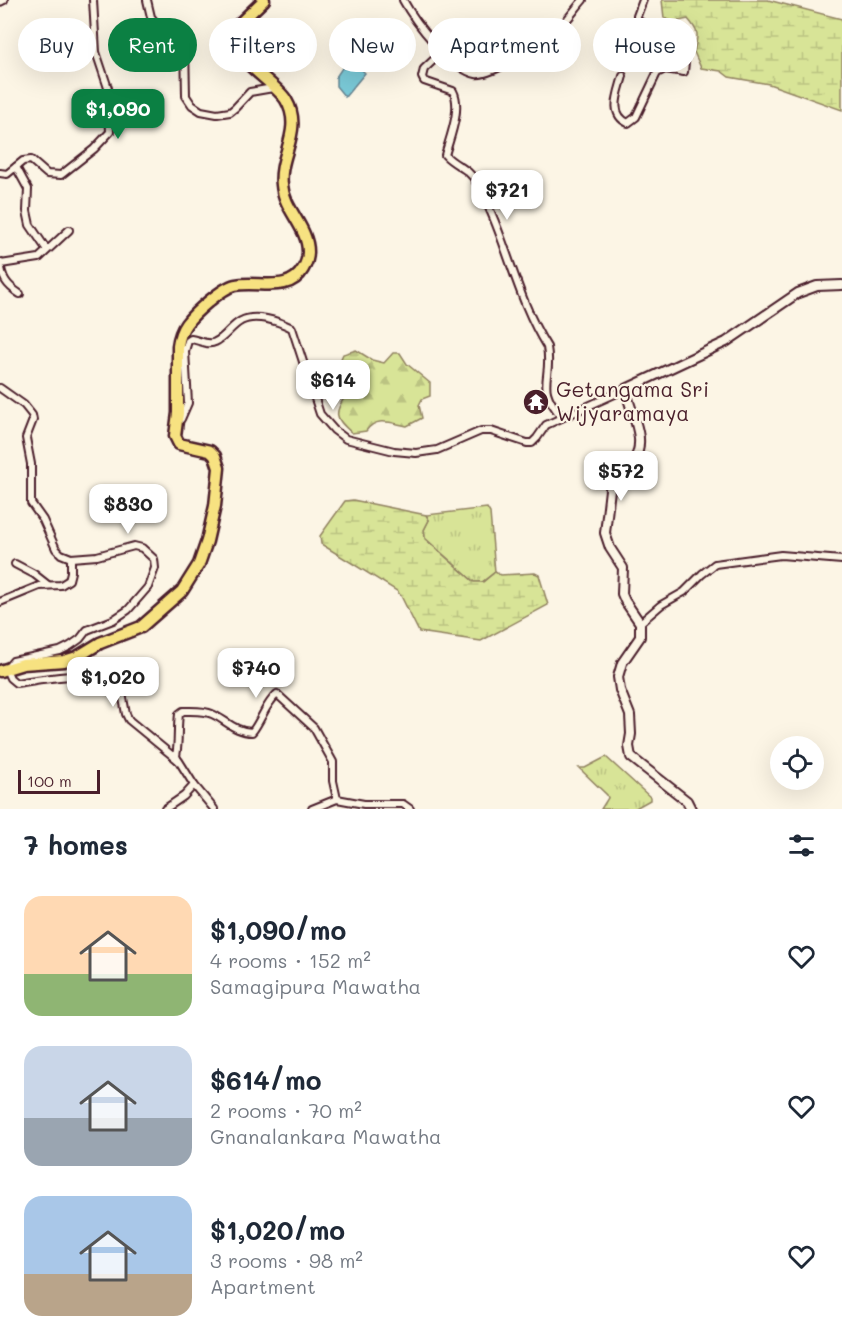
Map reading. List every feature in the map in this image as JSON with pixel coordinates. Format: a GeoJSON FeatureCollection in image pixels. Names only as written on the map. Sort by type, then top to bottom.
{"type":"FeatureCollection","features":[{"type":"Feature","properties":{"kind":"main road"},"geometry":{"type":"LineString","coordinates":[[3,670],[23,664],[64,661],[77,657],[100,643],[141,627],[182,591],[199,564],[205,549],[215,506],[219,468],[215,456],[210,451],[179,444],[175,436],[178,413],[180,336],[185,325],[225,289],[241,284],[278,285],[288,282],[302,272],[309,254],[305,235],[286,202],[281,183],[292,129],[291,113],[282,95],[238,53],[233,41],[234,30],[237,26],[264,0]]}},
{"type":"Feature","properties":{"kind":"street"},"geometry":{"type":"LineString","coordinates":[[0,2],[4,0]]}},
{"type":"Feature","properties":{"kind":"street"},"geometry":{"type":"LineString","coordinates":[[0,173],[8,174],[23,161],[31,160],[47,174],[61,175],[94,149],[110,132],[108,88],[96,52],[93,0]]}},
{"type":"Feature","properties":{"kind":"street"},"geometry":{"type":"LineString","coordinates":[[147,0],[151,17],[156,23],[179,33],[185,42],[186,96],[192,105],[201,111],[217,114],[230,112],[250,92],[273,88]]}},
{"type":"Feature","properties":{"kind":"street"},"geometry":{"type":"LineString","coordinates":[[403,0],[428,35]]}},
{"type":"Feature","properties":{"kind":"street"},"geometry":{"type":"LineString","coordinates":[[568,18],[583,0]]}},
{"type":"Feature","properties":{"kind":"street"},"geometry":{"type":"LineString","coordinates":[[623,75],[615,107],[621,120],[628,123],[636,117],[657,73],[665,69],[684,72],[686,52],[637,20],[642,0]]}},
{"type":"Feature","properties":{"kind":"street"},"geometry":{"type":"LineString","coordinates":[[428,65],[424,69],[422,77],[424,81],[453,91],[456,96],[445,155],[451,162],[468,170],[476,181],[506,248],[523,300],[547,347],[546,392],[562,417]]}},
{"type":"Feature","properties":{"kind":"street"},"geometry":{"type":"LineString","coordinates":[[471,72],[475,74],[487,72]]}},
{"type":"Feature","properties":{"kind":"street"},"geometry":{"type":"LineString","coordinates":[[16,167],[28,189],[27,211],[30,225],[47,250]]}},
{"type":"Feature","properties":{"kind":"street"},"geometry":{"type":"LineString","coordinates":[[20,294],[13,289],[1,273],[0,263],[39,258],[69,230]]}},
{"type":"Feature","properties":{"kind":"street"},"geometry":{"type":"LineString","coordinates":[[176,423],[181,419],[188,403],[184,351],[188,341],[191,339],[214,343],[242,320],[251,318],[278,321],[292,328],[320,414],[334,430],[346,439],[394,451],[416,453],[437,450],[481,431],[491,431],[527,443],[532,442],[546,425],[726,342],[798,293],[817,286],[842,285]]}},
{"type":"Feature","properties":{"kind":"street"},"geometry":{"type":"LineString","coordinates":[[0,388],[24,405],[32,415],[33,420],[26,438],[32,464],[31,503],[43,520],[56,549],[70,558],[97,556],[134,546],[142,548],[154,560],[155,568],[148,587],[128,610],[113,620],[87,630],[80,639],[60,651],[13,661],[3,670],[16,683],[57,676],[100,675],[120,682],[129,720],[179,761]]}},
{"type":"Feature","properties":{"kind":"street"},"geometry":{"type":"LineString","coordinates":[[626,389],[637,425],[638,450],[632,463],[615,475],[611,481],[604,533],[610,548],[623,568],[622,594],[640,623],[640,637],[622,663],[618,677],[620,690],[630,715],[631,757],[687,801],[691,809]]}},
{"type":"Feature","properties":{"kind":"street"},"geometry":{"type":"LineString","coordinates":[[640,623],[661,605],[684,592],[715,564],[781,555],[842,560]]}},
{"type":"Feature","properties":{"kind":"street"},"geometry":{"type":"LineString","coordinates":[[0,602],[39,586],[61,585],[69,580],[70,558]]}},
{"type":"Feature","properties":{"kind":"street"},"geometry":{"type":"LineString","coordinates":[[15,564],[48,585]]}},
{"type":"Feature","properties":{"kind":"street"},"geometry":{"type":"LineString","coordinates":[[214,809],[176,756],[179,714],[183,711],[211,713],[229,726],[252,732],[268,702],[277,694],[314,728],[333,762],[333,781],[337,799]]}},
{"type":"Feature","properties":{"kind":"street"},"geometry":{"type":"LineString","coordinates":[[165,809],[195,785]]}},
{"type":"Feature","properties":{"kind":"street"},"geometry":{"type":"LineString","coordinates":[[312,809],[337,799],[364,804],[403,804],[410,809]]}},
{"type":"Feature","properties":{"kind":"green space"},"geometry":{"type":"Polygon","coordinates":[[[662,0],[768,0],[842,19],[842,110],[769,84],[729,77],[721,71],[701,68],[697,59],[697,18],[664,18],[662,0]]]}},
{"type":"Feature","properties":{"kind":"green space"},"geometry":{"type":"Polygon","coordinates":[[[356,350],[372,360],[384,363],[393,353],[400,353],[407,364],[430,383],[430,396],[422,399],[419,405],[422,418],[407,426],[390,422],[375,423],[366,431],[352,433],[341,423],[338,410],[348,392],[339,365],[343,354],[356,350]]]}},
{"type":"Feature","properties":{"kind":"green space"},"geometry":{"type":"Polygon","coordinates":[[[353,500],[426,515],[429,520],[424,530],[425,539],[474,582],[483,582],[495,572],[500,575],[535,573],[539,575],[548,605],[481,641],[419,632],[397,591],[321,544],[320,536],[345,501],[353,500]]]}},
{"type":"Feature","properties":{"kind":"green space"},"geometry":{"type":"Polygon","coordinates":[[[487,508],[490,513],[495,572],[482,582],[474,582],[425,538],[424,530],[429,520],[426,515],[487,508]]]}},
{"type":"Feature","properties":{"kind":"green space"},"geometry":{"type":"Polygon","coordinates":[[[606,757],[650,797],[650,800],[634,809],[601,809],[608,798],[607,795],[579,768],[585,768],[606,757]]]}},
{"type":"Feature","properties":{"kind":"water"},"geometry":{"type":"Polygon","coordinates":[[[339,72],[365,73],[345,97],[336,86],[336,77],[339,72]]]}},
{"type":"Feature","properties":{"kind":"place","name":"Getangama Sri Wijyaramaya"},"geometry":{"type":"Point","coordinates":[536,402]}}]}
